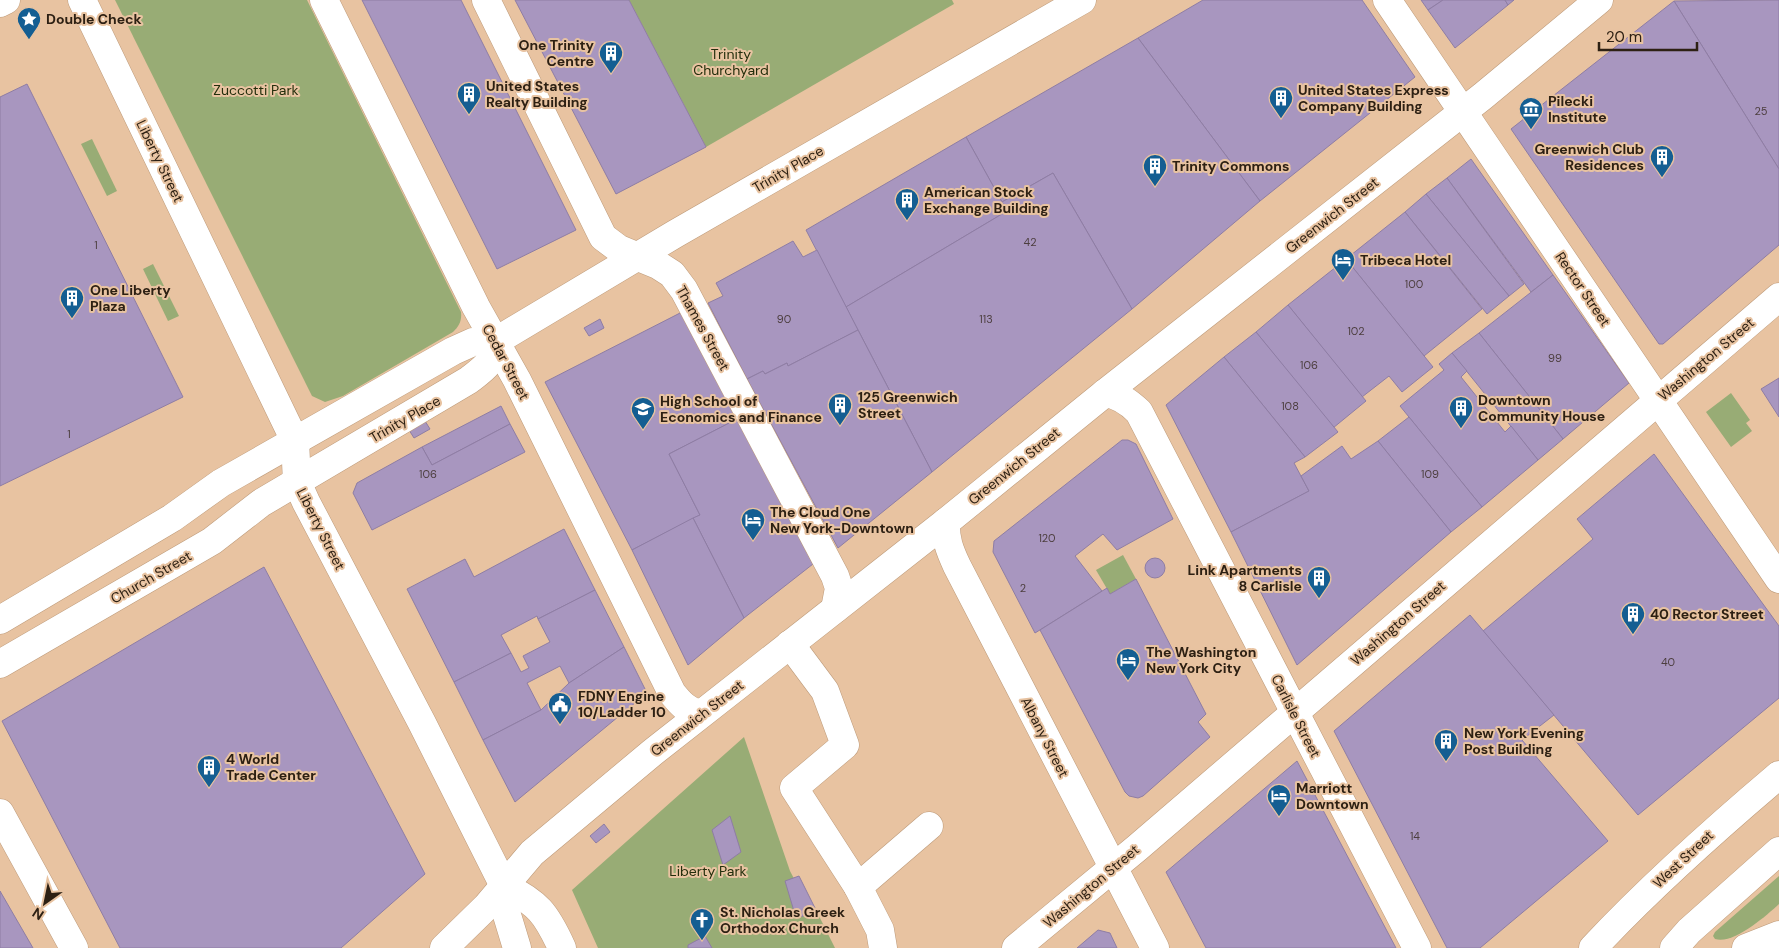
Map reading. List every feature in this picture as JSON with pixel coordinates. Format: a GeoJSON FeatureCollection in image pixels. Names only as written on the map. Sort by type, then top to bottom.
{"type":"FeatureCollection","features":[{"type":"Feature","properties":{"kind":"main road"},"geometry":{"type":"LineString","coordinates":[[0,3],[6,0]]}},
{"type":"Feature","properties":{"kind":"main road","name":"Liberty Street"},"geometry":{"type":"LineString","coordinates":[[82,0],[295,441],[297,482],[306,502],[504,886],[507,914],[517,948]]}},
{"type":"Feature","properties":{"kind":"main road","name":"Cedar Street"},"geometry":{"type":"LineString","coordinates":[[324,0],[476,307],[517,380],[672,693],[685,708],[700,714]]}},
{"type":"Feature","properties":{"kind":"main road","name":"Thames Street"},"geometry":{"type":"LineString","coordinates":[[486,0],[603,237],[619,249],[658,264],[672,274],[684,290],[835,576],[839,588],[835,609]]}},
{"type":"Feature","properties":{"kind":"main road","name":"Trinity Place"},"geometry":{"type":"LineString","coordinates":[[295,441],[453,351],[473,342],[496,341],[638,255],[1082,0]]}},
{"type":"Feature","properties":{"kind":"main road","name":"Rector Street"},"geometry":{"type":"LineString","coordinates":[[1387,0],[1779,579]]}},
{"type":"Feature","properties":{"kind":"main road","name":"Greenwich Street"},"geometry":{"type":"LineString","coordinates":[[444,948],[470,924],[532,853],[700,714],[946,522],[1105,393],[1463,112],[1599,0]]}},
{"type":"Feature","properties":{"kind":"main road","name":"Washington Street"},"geometry":{"type":"LineString","coordinates":[[1016,948],[1113,868],[1779,297]]}},
{"type":"Feature","properties":{"kind":"main road","name":"Trinity Place"},"geometry":{"type":"LineString","coordinates":[[297,482],[469,380],[491,361],[496,341]]}},
{"type":"Feature","properties":{"kind":"main road","name":"Carlisle Street"},"geometry":{"type":"LineString","coordinates":[[1105,393],[1123,399],[1139,412],[1417,948]]}},
{"type":"Feature","properties":{"kind":"main road"},"geometry":{"type":"LineString","coordinates":[[0,620],[172,518],[221,483],[295,441]]}},
{"type":"Feature","properties":{"kind":"main road","name":"Church Street"},"geometry":{"type":"LineString","coordinates":[[0,664],[212,541],[261,503],[297,482]]}},
{"type":"Feature","properties":{"kind":"main road","name":"Albany Street"},"geometry":{"type":"LineString","coordinates":[[946,522],[945,535],[957,566],[1155,948]]}},
{"type":"Feature","properties":{"kind":"main road"},"geometry":{"type":"LineString","coordinates":[[790,644],[825,691],[845,745],[794,788],[858,887],[880,930],[883,948]]}},
{"type":"Feature","properties":{"kind":"main road","name":"West Street"},"geometry":{"type":"LineString","coordinates":[[1593,948],[1665,874],[1779,775]]}},
{"type":"Feature","properties":{"kind":"main road"},"geometry":{"type":"LineString","coordinates":[[0,813],[74,948]]}},
{"type":"Feature","properties":{"kind":"main road"},"geometry":{"type":"LineString","coordinates":[[858,887],[929,826]]}},
{"type":"Feature","properties":{"kind":"main road"},"geometry":{"type":"LineString","coordinates":[[1674,948],[1689,931],[1779,851]]}},
{"type":"Feature","properties":{"kind":"main road"},"geometry":{"type":"LineString","coordinates":[[504,886],[528,900],[540,910],[550,922],[562,948]]}},
{"type":"Feature","properties":{"kind":"main road"},"geometry":{"type":"LineString","coordinates":[[1746,948],[1779,936]]}},
{"type":"Feature","properties":{"kind":"main road"},"geometry":{"type":"LineString","coordinates":[[1767,948],[1779,936]]}},
{"type":"Feature","properties":{"kind":"green space","name":"Zuccotti Park"},"geometry":{"type":"Polygon","coordinates":[[[115,0],[307,0],[461,312],[460,323],[457,328],[343,396],[325,402],[312,396],[115,0]]]}},
{"type":"Feature","properties":{"kind":"green space","name":"Trinity Churchyard"},"geometry":{"type":"Polygon","coordinates":[[[629,0],[952,0],[954,4],[706,147],[629,0]]]}},
{"type":"Feature","properties":{"kind":"green space"},"geometry":{"type":"Polygon","coordinates":[[[92,139],[117,191],[107,196],[81,144],[92,139]]]}},
{"type":"Feature","properties":{"kind":"green space"},"geometry":{"type":"Polygon","coordinates":[[[153,264],[179,316],[168,321],[143,269],[153,264]]]}},
{"type":"Feature","properties":{"kind":"green space"},"geometry":{"type":"Polygon","coordinates":[[[1731,393],[1750,420],[1746,423],[1752,431],[1731,447],[1706,412],[1731,393]]]}},
{"type":"Feature","properties":{"kind":"green space"},"geometry":{"type":"Polygon","coordinates":[[[1123,555],[1136,579],[1110,594],[1096,570],[1123,555]]]}},
{"type":"Feature","properties":{"kind":"green space","name":"Liberty Park"},"geometry":{"type":"Polygon","coordinates":[[[744,737],[790,871],[812,913],[817,912],[835,948],[598,948],[572,890],[744,737]]]}},
{"type":"Feature","properties":{"kind":"green space"},"geometry":{"type":"Polygon","coordinates":[[[1779,876],[1779,904],[1740,934],[1722,940],[1715,939],[1713,936],[1715,932],[1779,876]]]}},
{"type":"Feature","properties":{"kind":"building","name":"United States Realty Building"},"geometry":{"type":"Polygon","coordinates":[[[362,0],[461,0],[576,230],[497,269],[362,0]]]}},
{"type":"Feature","properties":{"kind":"building","name":"One Trinity Centre"},"geometry":{"type":"Polygon","coordinates":[[[515,0],[629,0],[706,147],[616,194],[515,0]]]}},
{"type":"Feature","properties":{"kind":"building","name":"United States Express Company Building"},"geometry":{"type":"Polygon","coordinates":[[[1203,0],[1362,0],[1415,77],[1260,201],[1138,38],[1203,0]]]}},
{"type":"Feature","properties":{"kind":"building"},"geometry":{"type":"Polygon","coordinates":[[[1421,0],[1443,0],[1428,10],[1421,0]]]}},
{"type":"Feature","properties":{"kind":"building"},"geometry":{"type":"Polygon","coordinates":[[[1443,0],[1505,0],[1508,5],[1455,48],[1428,10],[1443,0]]]}},
{"type":"Feature","properties":{"kind":"building"},"geometry":{"type":"Polygon","coordinates":[[[1505,0],[1514,0],[1508,5],[1505,0]]]}},
{"type":"Feature","properties":{"kind":"building"},"geometry":{"type":"Polygon","coordinates":[[[1779,0],[1779,169],[1674,1],[1779,0]]]}},
{"type":"Feature","properties":{"kind":"building","name":"Greenwich Club Residences"},"geometry":{"type":"Polygon","coordinates":[[[1674,1],[1779,169],[1779,245],[1663,344],[1659,344],[1511,129],[1674,1]]]}},
{"type":"Feature","properties":{"kind":"building","name":"Trinity Commons"},"geometry":{"type":"Polygon","coordinates":[[[1138,38],[1260,201],[1132,309],[1053,173],[1002,202],[966,137],[1138,38]]]}},
{"type":"Feature","properties":{"kind":"building","name":"One Liberty Plaza"},"geometry":{"type":"Polygon","coordinates":[[[27,84],[183,397],[0,486],[0,97],[27,84]]]}},
{"type":"Feature","properties":{"kind":"building","name":"American Stock Exchange Building"},"geometry":{"type":"Polygon","coordinates":[[[966,137],[1007,211],[846,307],[806,230],[966,137]]]}},
{"type":"Feature","properties":{"kind":"building"},"geometry":{"type":"Polygon","coordinates":[[[1471,159],[1553,275],[1531,292],[1447,178],[1471,159]]]}},
{"type":"Feature","properties":{"kind":"building"},"geometry":{"type":"Polygon","coordinates":[[[1053,173],[1132,309],[932,472],[846,307],[1007,211],[1002,202],[1053,173]]]}},
{"type":"Feature","properties":{"kind":"building"},"geometry":{"type":"Polygon","coordinates":[[[1447,178],[1524,284],[1509,296],[1426,194],[1447,178]]]}},
{"type":"Feature","properties":{"kind":"building"},"geometry":{"type":"Polygon","coordinates":[[[1426,194],[1509,296],[1487,314],[1405,212],[1426,194]]]}},
{"type":"Feature","properties":{"kind":"building"},"geometry":{"type":"Polygon","coordinates":[[[1405,212],[1482,309],[1424,356],[1346,259],[1405,212]]]}},
{"type":"Feature","properties":{"kind":"building"},"geometry":{"type":"Polygon","coordinates":[[[793,241],[803,257],[817,250],[858,330],[788,366],[787,363],[765,374],[763,371],[747,379],[708,303],[723,296],[716,283],[793,241]]]}},
{"type":"Feature","properties":{"kind":"building"},"geometry":{"type":"Polygon","coordinates":[[[1346,259],[1433,367],[1402,392],[1389,376],[1362,397],[1288,305],[1346,259]]]}},
{"type":"Feature","properties":{"kind":"building"},"geometry":{"type":"Polygon","coordinates":[[[1553,275],[1629,383],[1563,439],[1479,333],[1553,275]]]}},
{"type":"Feature","properties":{"kind":"building"},"geometry":{"type":"Polygon","coordinates":[[[1288,305],[1366,401],[1333,428],[1256,332],[1288,305]]]}},
{"type":"Feature","properties":{"kind":"building","name":"High School of Economics and Finance"},"geometry":{"type":"Polygon","coordinates":[[[682,312],[737,419],[669,454],[700,515],[632,550],[545,382],[682,312]]]}},
{"type":"Feature","properties":{"kind":"building"},"geometry":{"type":"Polygon","coordinates":[[[600,319],[604,328],[589,336],[584,328],[600,319]]]}},
{"type":"Feature","properties":{"kind":"building","name":"125 Greenwich Street"},"geometry":{"type":"Polygon","coordinates":[[[858,330],[932,472],[838,548],[747,379],[763,371],[765,374],[787,363],[788,366],[858,330]]]}},
{"type":"Feature","properties":{"kind":"building"},"geometry":{"type":"Polygon","coordinates":[[[1256,332],[1338,432],[1305,457],[1224,357],[1256,332]]]}},
{"type":"Feature","properties":{"kind":"building"},"geometry":{"type":"Polygon","coordinates":[[[1479,333],[1563,439],[1538,460],[1452,353],[1479,333]]]}},
{"type":"Feature","properties":{"kind":"building","name":"Downtown Community House"},"geometry":{"type":"Polygon","coordinates":[[[1452,353],[1467,371],[1461,377],[1505,432],[1511,426],[1538,460],[1482,507],[1400,406],[1444,370],[1439,364],[1452,353]]]}},
{"type":"Feature","properties":{"kind":"building"},"geometry":{"type":"Polygon","coordinates":[[[1224,357],[1305,457],[1294,463],[1309,491],[1231,532],[1166,405],[1224,357]]]}},
{"type":"Feature","properties":{"kind":"building"},"geometry":{"type":"Polygon","coordinates":[[[1779,378],[1779,417],[1761,389],[1779,378]]]}},
{"type":"Feature","properties":{"kind":"building"},"geometry":{"type":"Polygon","coordinates":[[[501,406],[510,424],[432,465],[422,447],[501,406]]]}},
{"type":"Feature","properties":{"kind":"building"},"geometry":{"type":"Polygon","coordinates":[[[1409,417],[1482,507],[1451,532],[1378,441],[1409,417]]]}},
{"type":"Feature","properties":{"kind":"building","name":"The Cloud One New York-Downtown"},"geometry":{"type":"Polygon","coordinates":[[[737,419],[813,564],[744,618],[693,518],[700,515],[669,454],[737,419]]]}},
{"type":"Feature","properties":{"kind":"building"},"geometry":{"type":"Polygon","coordinates":[[[425,421],[430,429],[414,438],[409,430],[425,421]]]}},
{"type":"Feature","properties":{"kind":"building"},"geometry":{"type":"Polygon","coordinates":[[[510,424],[525,452],[372,530],[353,493],[357,483],[422,447],[432,465],[510,424]]]}},
{"type":"Feature","properties":{"kind":"building"},"geometry":{"type":"Polygon","coordinates":[[[1122,440],[1128,440],[1136,444],[1173,519],[1117,550],[1103,534],[1075,556],[1102,591],[1035,633],[993,552],[994,541],[1122,440]]]}},
{"type":"Feature","properties":{"kind":"building","name":"Link Apartments 8 Carlisle"},"geometry":{"type":"Polygon","coordinates":[[[1378,441],[1451,532],[1297,665],[1231,532],[1309,491],[1301,476],[1342,446],[1351,459],[1378,441]]]}},
{"type":"Feature","properties":{"kind":"building","name":"40 Rector Street"},"geometry":{"type":"Polygon","coordinates":[[[1654,454],[1779,626],[1779,698],[1638,815],[1483,631],[1593,539],[1577,519],[1654,454]]]}},
{"type":"Feature","properties":{"kind":"building"},"geometry":{"type":"Polygon","coordinates":[[[693,518],[744,618],[688,665],[632,550],[693,518]]]}},
{"type":"Feature","properties":{"kind":"building"},"geometry":{"type":"Polygon","coordinates":[[[564,529],[595,590],[538,619],[537,616],[501,635],[511,653],[454,682],[407,589],[465,559],[474,577],[564,529]]]}},
{"type":"Feature","properties":{"kind":"building"},"geometry":{"type":"Polygon","coordinates":[[[1151,558],[1159,558],[1165,564],[1165,572],[1159,578],[1151,578],[1145,572],[1145,564],[1151,558]]]}},
{"type":"Feature","properties":{"kind":"building","name":"4 World Trade Center"},"geometry":{"type":"Polygon","coordinates":[[[264,567],[425,874],[341,948],[120,948],[2,721],[264,567]]]}},
{"type":"Feature","properties":{"kind":"building","name":"The Washington New York City"},"geometry":{"type":"Polygon","coordinates":[[[1136,579],[1206,714],[1198,722],[1210,737],[1143,796],[1138,798],[1129,796],[1125,792],[1040,630],[1107,588],[1110,594],[1136,579]]]}},
{"type":"Feature","properties":{"kind":"building"},"geometry":{"type":"Polygon","coordinates":[[[595,590],[624,647],[569,683],[560,666],[527,683],[541,710],[483,740],[454,682],[511,653],[521,672],[529,668],[523,656],[550,642],[538,619],[595,590]]]}},
{"type":"Feature","properties":{"kind":"building","name":"New York Evening Post Building"},"geometry":{"type":"Polygon","coordinates":[[[1470,615],[1554,715],[1522,740],[1608,841],[1480,948],[1447,948],[1334,731],[1470,615]]]}},
{"type":"Feature","properties":{"kind":"building","name":"FDNY Engine 10/Ladder 10"},"geometry":{"type":"Polygon","coordinates":[[[624,647],[647,693],[515,802],[483,740],[541,710],[569,683],[624,647]]]}},
{"type":"Feature","properties":{"kind":"building","name":"Marriott Downtown"},"geometry":{"type":"Polygon","coordinates":[[[1297,761],[1396,948],[1206,948],[1166,872],[1297,761]]]}},
{"type":"Feature","properties":{"kind":"building"},"geometry":{"type":"Polygon","coordinates":[[[730,816],[741,852],[723,865],[712,830],[730,816]]]}},
{"type":"Feature","properties":{"kind":"building"},"geometry":{"type":"Polygon","coordinates":[[[604,824],[610,832],[596,843],[590,836],[604,824]]]}},
{"type":"Feature","properties":{"kind":"building"},"geometry":{"type":"Polygon","coordinates":[[[799,876],[817,912],[796,918],[785,881],[799,876]]]}},
{"type":"Feature","properties":{"kind":"building"},"geometry":{"type":"Polygon","coordinates":[[[0,891],[33,948],[0,948],[0,891]]]}},
{"type":"Feature","properties":{"kind":"building"},"geometry":{"type":"Polygon","coordinates":[[[1098,930],[1110,933],[1117,948],[1077,948],[1098,930]]]}},
{"type":"Feature","properties":{"kind":"building","name":"St. Nicholas Greek Orthodox Church"},"geometry":{"type":"Polygon","coordinates":[[[705,936],[712,948],[688,948],[688,945],[705,936]]]}},
{"type":"Feature","properties":{"kind":"place","name":"Double Check"},"geometry":{"type":"Point","coordinates":[29,40]}},
{"type":"Feature","properties":{"kind":"place","name":"One Trinity Centre"},"geometry":{"type":"Point","coordinates":[611,74]}},
{"type":"Feature","properties":{"kind":"place","name":"United States Realty Building"},"geometry":{"type":"Point","coordinates":[469,115]}},
{"type":"Feature","properties":{"kind":"place","name":"United States Express Company Building"},"geometry":{"type":"Point","coordinates":[1281,119]}},
{"type":"Feature","properties":{"kind":"place","name":"Pilecki Institute"},"geometry":{"type":"Point","coordinates":[1531,130]}},
{"type":"Feature","properties":{"kind":"place","name":"Greenwich Club Residences"},"geometry":{"type":"Point","coordinates":[1662,178]}},
{"type":"Feature","properties":{"kind":"place","name":"Trinity Commons"},"geometry":{"type":"Point","coordinates":[1155,187]}},
{"type":"Feature","properties":{"kind":"place","name":"American Stock Exchange Building"},"geometry":{"type":"Point","coordinates":[907,221]}},
{"type":"Feature","properties":{"kind":"place","name":"Tribeca Hotel"},"geometry":{"type":"Point","coordinates":[1343,281]}},
{"type":"Feature","properties":{"kind":"place","name":"One Liberty Plaza"},"geometry":{"type":"Point","coordinates":[72,319]}},
{"type":"Feature","properties":{"kind":"place","name":"125 Greenwich Street"},"geometry":{"type":"Point","coordinates":[840,426]}},
{"type":"Feature","properties":{"kind":"place","name":"Downtown Community House"},"geometry":{"type":"Point","coordinates":[1461,429]}},
{"type":"Feature","properties":{"kind":"place","name":"High School of Economics and Finance"},"geometry":{"type":"Point","coordinates":[643,430]}},
{"type":"Feature","properties":{"kind":"place","name":"The Cloud One New York-Downtown"},"geometry":{"type":"Point","coordinates":[753,541]}},
{"type":"Feature","properties":{"kind":"place","name":"Link Apartments 8 Carlisle"},"geometry":{"type":"Point","coordinates":[1319,599]}},
{"type":"Feature","properties":{"kind":"place","name":"40 Rector Street"},"geometry":{"type":"Point","coordinates":[1633,635]}},
{"type":"Feature","properties":{"kind":"place","name":"The Washington New York City"},"geometry":{"type":"Point","coordinates":[1128,681]}},
{"type":"Feature","properties":{"kind":"place","name":"FDNY Engine 10/Ladder 10"},"geometry":{"type":"Point","coordinates":[560,725]}},
{"type":"Feature","properties":{"kind":"place","name":"New York Evening Post Building"},"geometry":{"type":"Point","coordinates":[1446,762]}},
{"type":"Feature","properties":{"kind":"place","name":"4 World Trade Center"},"geometry":{"type":"Point","coordinates":[209,788]}},
{"type":"Feature","properties":{"kind":"place","name":"Marriott Downtown"},"geometry":{"type":"Point","coordinates":[1279,817]}},
{"type":"Feature","properties":{"kind":"place","name":"St. Nicholas Greek Orthodox Church"},"geometry":{"type":"Point","coordinates":[702,941]}}]}
